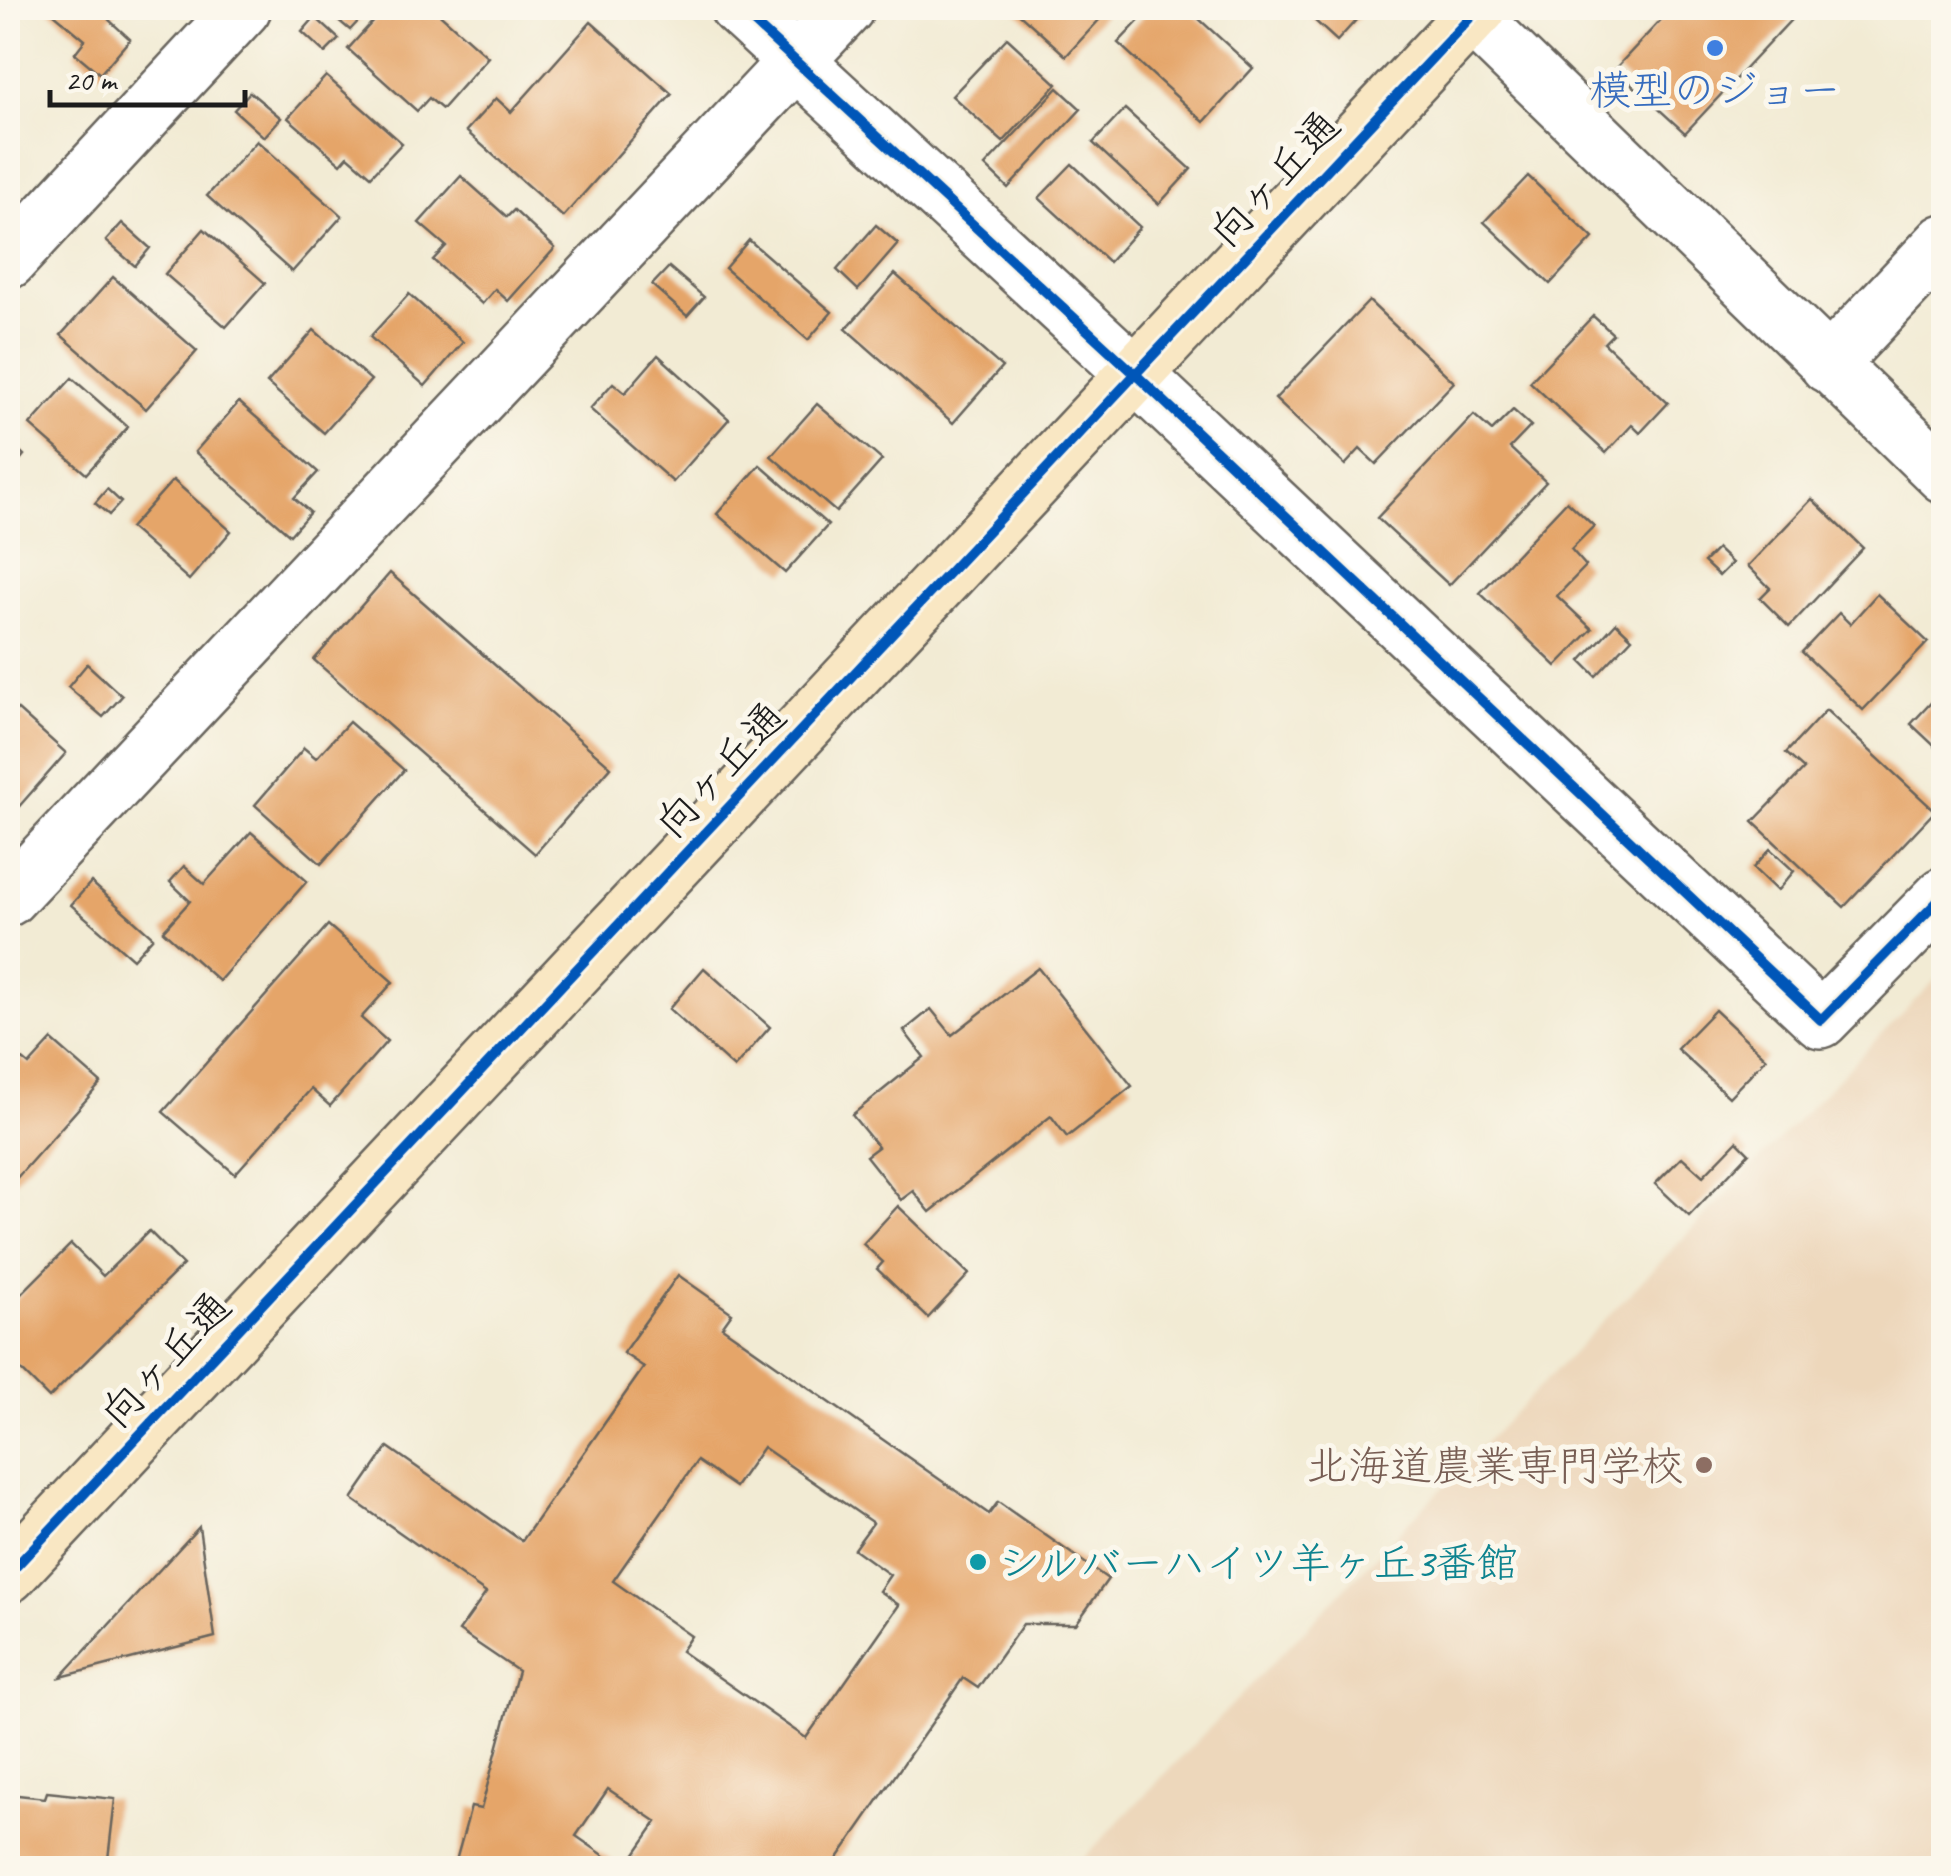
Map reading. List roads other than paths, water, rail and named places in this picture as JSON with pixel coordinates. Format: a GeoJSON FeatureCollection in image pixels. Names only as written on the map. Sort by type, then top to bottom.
{"type":"FeatureCollection","features":[{"type":"Feature","properties":{"kind":"street"},"geometry":{"type":"LineString","coordinates":[[8,261],[242,8]]}},
{"type":"Feature","properties":{"kind":"street"},"geometry":{"type":"LineString","coordinates":[[738,8],[1821,1020],[1944,895]]}},
{"type":"Feature","properties":{"kind":"street"},"geometry":{"type":"LineString","coordinates":[[8,898],[846,8]]}},
{"type":"Feature","properties":{"kind":"street"},"geometry":{"type":"LineString","coordinates":[[1475,12],[1828,365],[1944,475]]}},
{"type":"Feature","properties":{"kind":"street","name":"向ヶ丘通"},"geometry":{"type":"LineString","coordinates":[[8,1575],[1475,12]]}},
{"type":"Feature","properties":{"kind":"street"},"geometry":{"type":"LineString","coordinates":[[1828,365],[1944,242]]}},
{"type":"Feature","properties":{"kind":"place","name":"模型のジョー"},"geometry":{"type":"Point","coordinates":[1715,48]}},
{"type":"Feature","properties":{"kind":"place","name":"北海道農業専門学校"},"geometry":{"type":"Point","coordinates":[1704,1465]}},
{"type":"Feature","properties":{"kind":"place","name":"シルバーハイツ羊ヶ丘3番館"},"geometry":{"type":"Point","coordinates":[978,1562]}}]}
